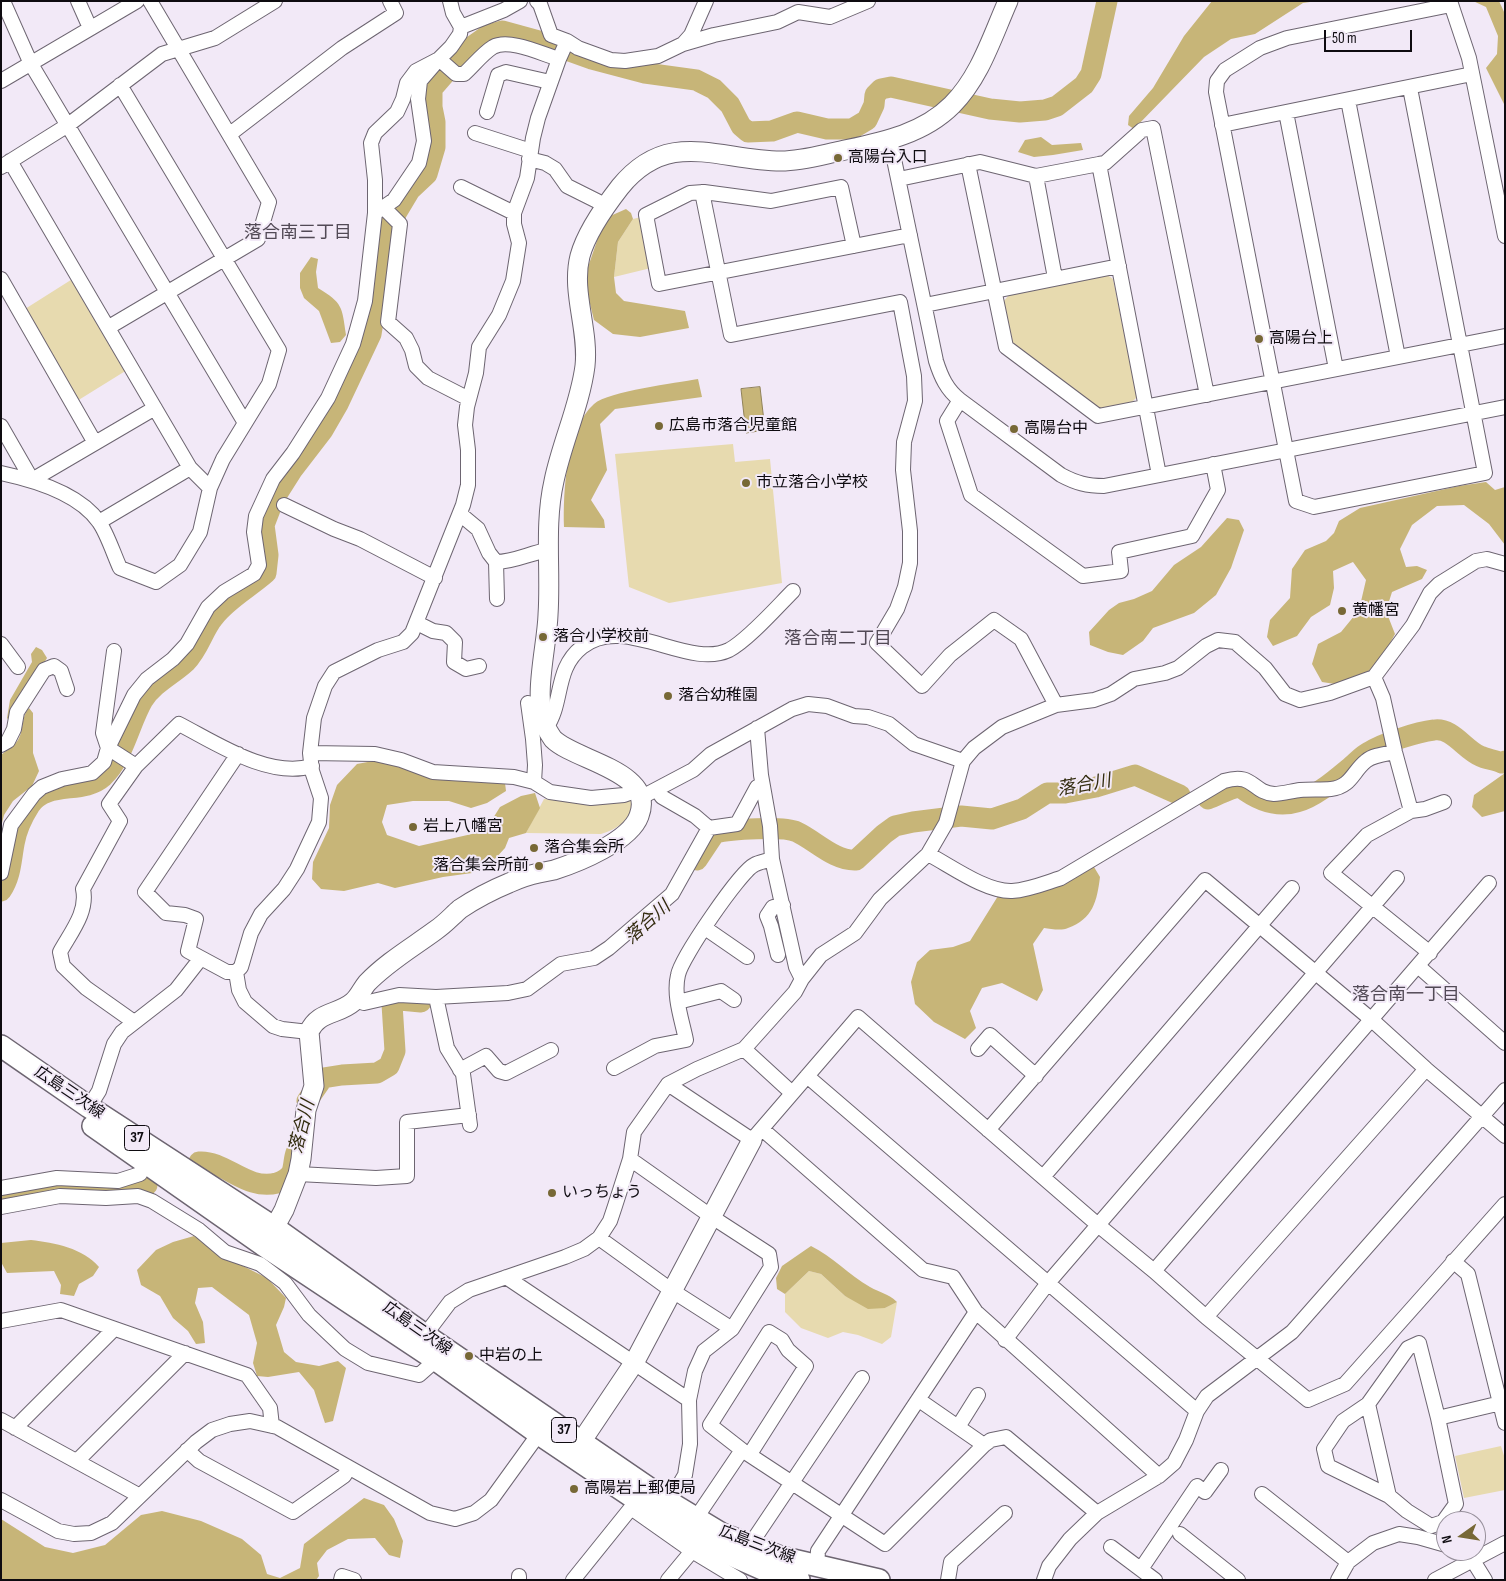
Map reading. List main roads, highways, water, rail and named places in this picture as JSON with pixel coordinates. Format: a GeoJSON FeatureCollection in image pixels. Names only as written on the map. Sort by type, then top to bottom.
{"type":"FeatureCollection","features":[{"type":"Feature","properties":{"kind":"main road","name":"広島三次線"},"geometry":{"type":"LineString","coordinates":[[1,1046],[89,1107],[149,1156]]}},
{"type":"Feature","properties":{"kind":"main road","name":"広島三次線"},"geometry":{"type":"LineString","coordinates":[[1,1062],[149,1156],[269,1237],[425,1335],[544,1427]]}},
{"type":"Feature","properties":{"kind":"main road","name":"広島三次線"},"geometry":{"type":"LineString","coordinates":[[269,1237],[436,1360],[576,1449],[722,1534],[780,1557],[871,1579]]}},
{"type":"Feature","properties":{"kind":"main road","name":"広島三次線"},"geometry":{"type":"LineString","coordinates":[[576,1449],[634,1504],[726,1553],[776,1574],[799,1580]]}},
{"type":"Feature","properties":{"kind":"waterway"},"geometry":{"type":"LineString","coordinates":[[1,891],[9,874],[16,834],[30,805],[37,797],[46,793],[86,785],[103,777],[116,760],[138,709],[147,694],[186,662],[198,645],[210,622],[220,611],[232,599],[266,573],[268,555],[264,525],[274,499],[293,469],[323,430],[338,404],[371,334],[389,225],[410,190],[427,174],[435,147],[432,89],[464,52],[488,35],[502,31],[553,45],[592,59],[645,73],[696,80],[714,89],[730,105],[741,126],[748,132],[772,131],[797,122],[827,129],[852,129],[867,120],[874,105],[875,95],[881,89],[891,87],[990,109],[1020,112],[1045,110],[1057,106],[1084,85],[1091,74],[1107,1]]}},
{"type":"Feature","properties":{"kind":"waterway","name":"落合川"},"geometry":{"type":"LineString","coordinates":[[1208,799],[1240,787],[1270,803],[1284,804],[1297,802],[1310,797],[1322,789],[1363,756],[1375,749],[1400,738],[1434,730],[1441,730],[1453,735],[1480,756],[1502,763],[1505,761]]}},
{"type":"Feature","properties":{"kind":"waterway","name":"落合川"},"geometry":{"type":"LineString","coordinates":[[697,860],[715,833],[744,829],[790,830],[797,832],[833,854],[856,860],[895,826],[961,816],[992,819],[1022,809],[1047,793],[1065,793],[1096,787],[1135,775],[1180,795]]}},
{"type":"Feature","properties":{"kind":"waterway","name":"落合川"},"geometry":{"type":"LineString","coordinates":[[307,1101],[323,1078],[377,1073],[389,1066],[395,1051],[392,1004],[400,1000],[421,1002]]}},
{"type":"Feature","properties":{"kind":"waterway","name":"落合川"},"geometry":{"type":"LineString","coordinates":[[199,1162],[218,1166],[255,1183],[277,1183],[284,1180],[292,1172],[296,1153]]}},
{"type":"Feature","properties":{"kind":"waterway","name":"落合川"},"geometry":{"type":"LineString","coordinates":[[1,1198],[65,1186],[123,1191],[147,1185]]}},
{"type":"Feature","properties":{"kind":"place","name":"高陽台入口"},"geometry":{"type":"Point","coordinates":[838,158]}},
{"type":"Feature","properties":{"kind":"place","name":"高陽台上"},"geometry":{"type":"Point","coordinates":[1259,339]}},
{"type":"Feature","properties":{"kind":"place","name":"広島市落合児童館"},"geometry":{"type":"Point","coordinates":[659,426]}},
{"type":"Feature","properties":{"kind":"place","name":"高陽台中"},"geometry":{"type":"Point","coordinates":[1014,429]}},
{"type":"Feature","properties":{"kind":"place","name":"市立落合小学校"},"geometry":{"type":"Point","coordinates":[746,483]}},
{"type":"Feature","properties":{"kind":"place","name":"黄幡宮"},"geometry":{"type":"Point","coordinates":[1342,611]}},
{"type":"Feature","properties":{"kind":"place","name":"落合小学校前"},"geometry":{"type":"Point","coordinates":[543,637]}},
{"type":"Feature","properties":{"kind":"place","name":"落合幼稚園"},"geometry":{"type":"Point","coordinates":[668,696]}},
{"type":"Feature","properties":{"kind":"place","name":"岩上八幡宮"},"geometry":{"type":"Point","coordinates":[413,827]}},
{"type":"Feature","properties":{"kind":"place","name":"落合集会所"},"geometry":{"type":"Point","coordinates":[534,848]}},
{"type":"Feature","properties":{"kind":"place","name":"落合集会所前"},"geometry":{"type":"Point","coordinates":[539,866]}},
{"type":"Feature","properties":{"kind":"place","name":"いっちょう"},"geometry":{"type":"Point","coordinates":[552,1193]}},
{"type":"Feature","properties":{"kind":"place","name":"中岩の上"},"geometry":{"type":"Point","coordinates":[469,1356]}},
{"type":"Feature","properties":{"kind":"place","name":"高陽岩上郵便局"},"geometry":{"type":"Point","coordinates":[574,1489]}},
{"type":"Feature","properties":{"kind":"district","name":"落合南三丁目"},"geometry":{"type":"Point","coordinates":[298,233]}},
{"type":"Feature","properties":{"kind":"district","name":"落合南二丁目"},"geometry":{"type":"Point","coordinates":[838,639]}},
{"type":"Feature","properties":{"kind":"district","name":"落合南一丁目"},"geometry":{"type":"Point","coordinates":[1406,995]}}]}
